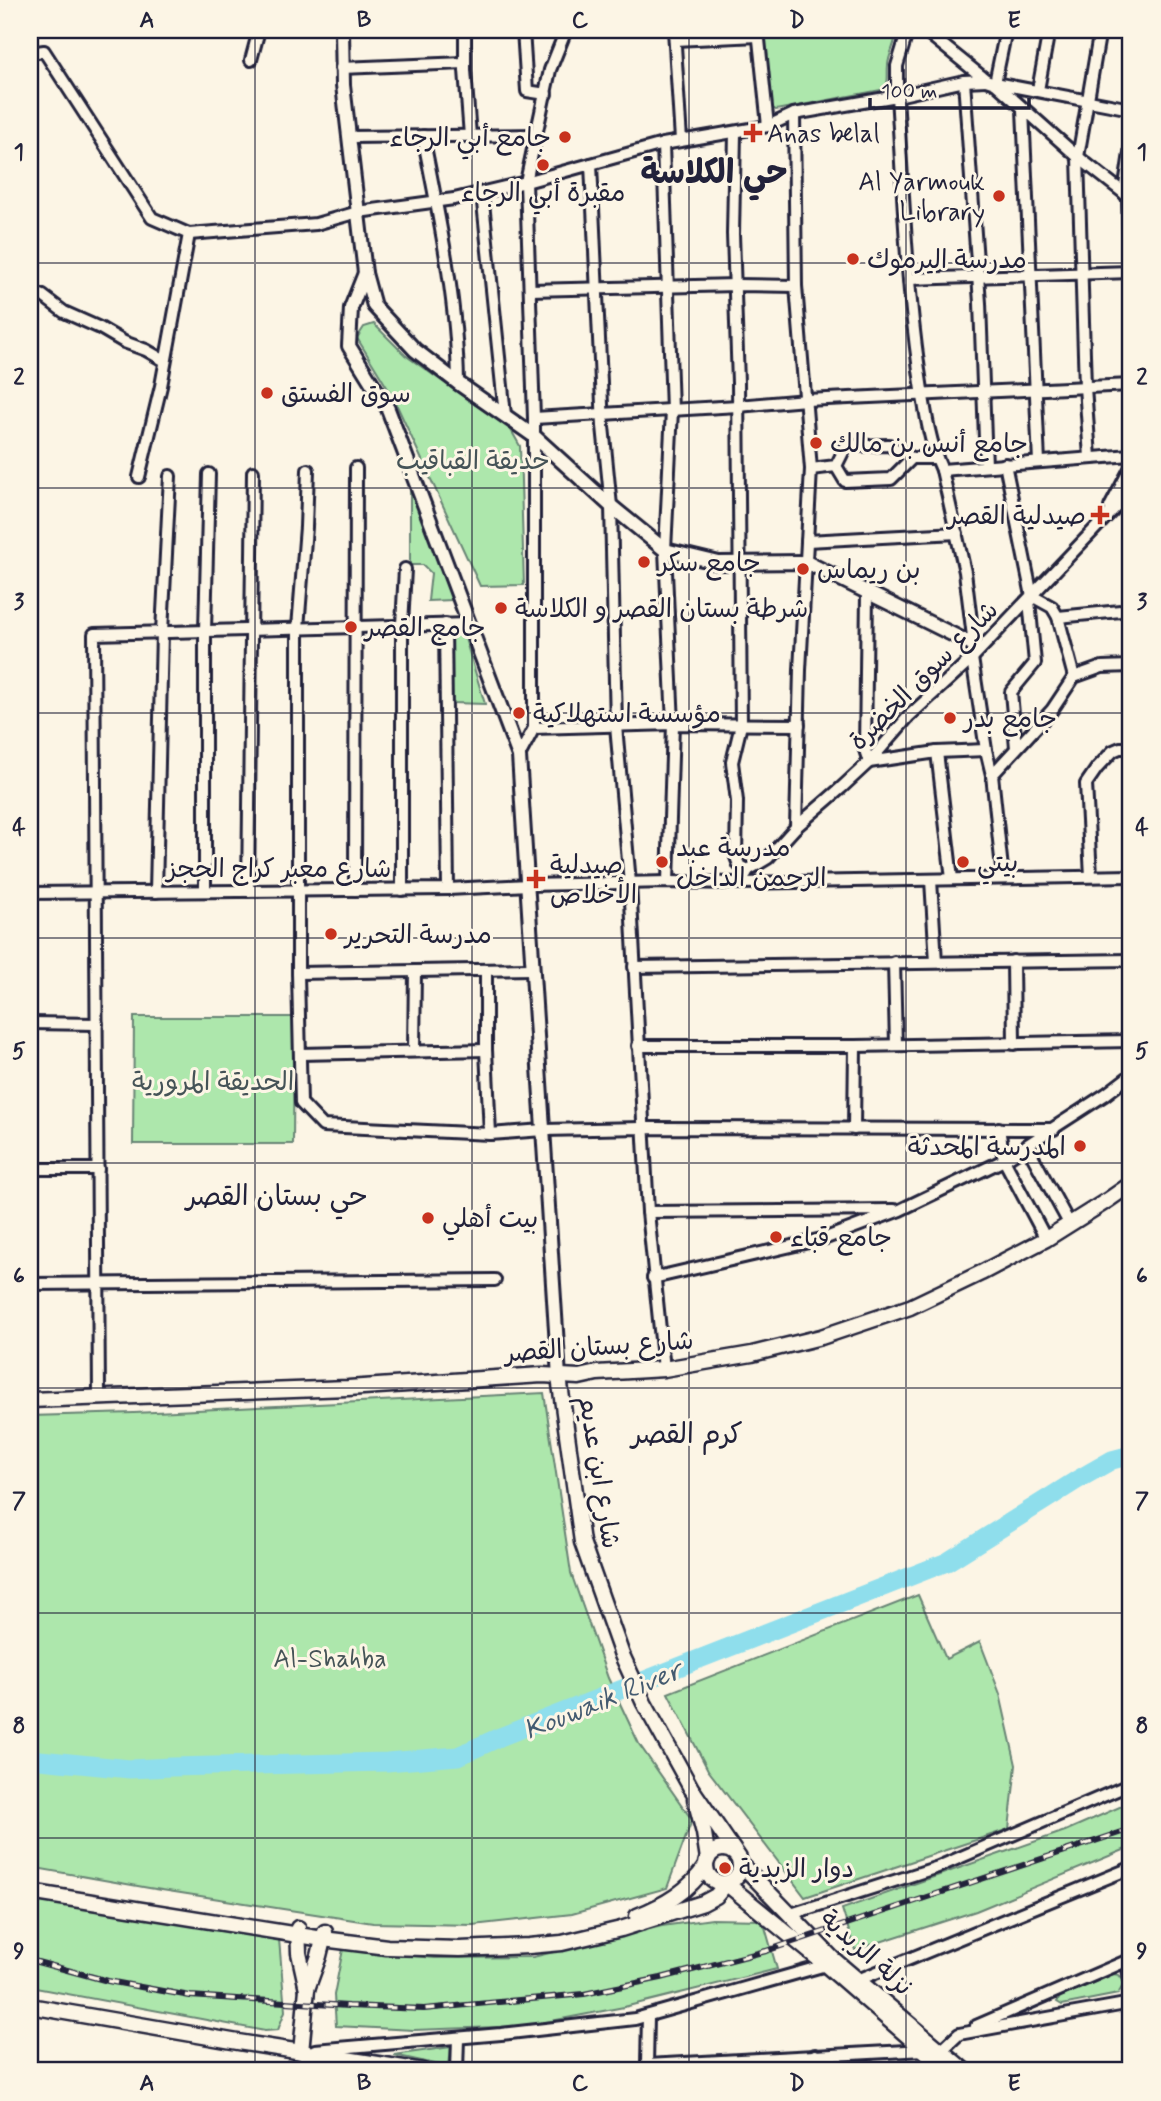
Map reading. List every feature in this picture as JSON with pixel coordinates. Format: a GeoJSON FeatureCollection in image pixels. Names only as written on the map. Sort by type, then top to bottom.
{"type":"FeatureCollection","features":[{"type":"Feature","properties":{"kind":"main road","name":"شارع بستان القصر"},"geometry":{"type":"LineString","coordinates":[[30,1400],[348,1388],[542,1375],[559,1377],[664,1369],[752,1354],[821,1337],[910,1307],[1046,1239],[1131,1184]]}},
{"type":"Feature","properties":{"kind":"main road","name":"شارع ابن عديم"},"geometry":{"type":"LineString","coordinates":[[559,1377],[582,1542],[622,1655],[644,1703],[691,1788]]}},
{"type":"Feature","properties":{"kind":"main road","name":"نزلة الزبدية"},"geometry":{"type":"LineString","coordinates":[[691,1788],[740,1861],[833,1959],[965,2071]]}},
{"type":"Feature","properties":{"kind":"main road"},"geometry":{"type":"LineString","coordinates":[[324,1935],[428,1942],[496,1941],[558,1934],[616,1922],[663,1905],[698,1877],[707,1863],[715,1851],[726,1849],[740,1861],[739,1874],[732,1882],[721,1884],[712,1880],[707,1863],[702,1820],[691,1788]]}},
{"type":"Feature","properties":{"kind":"main road"},"geometry":{"type":"LineString","coordinates":[[30,1884],[298,1931]]}},
{"type":"Feature","properties":{"kind":"main road","name":"نزلة الزبدية"},"geometry":{"type":"LineString","coordinates":[[726,1884],[826,1965],[948,2071]]}},
{"type":"Feature","properties":{"kind":"main road"},"geometry":{"type":"LineString","coordinates":[[30,1892],[324,1935],[387,1947],[427,1949],[562,1943],[621,1929],[704,1903],[716,1896],[726,1884]]}},
{"type":"Feature","properties":{"kind":"main road"},"geometry":{"type":"LineString","coordinates":[[298,1931],[299,1953],[307,1989]]}},
{"type":"Feature","properties":{"kind":"main road"},"geometry":{"type":"LineString","coordinates":[[301,2052],[307,1989],[324,1935]]}},
{"type":"Feature","properties":{"kind":"main road"},"geometry":{"type":"LineString","coordinates":[[30,2006],[423,2071]]}},
{"type":"Feature","properties":{"kind":"street"},"geometry":{"type":"LineString","coordinates":[[251,60],[259,30]]}},
{"type":"Feature","properties":{"kind":"street"},"geometry":{"type":"LineString","coordinates":[[342,30],[341,68],[365,273],[374,306],[415,350],[534,436],[664,550],[719,563],[806,562],[973,652]]}},
{"type":"Feature","properties":{"kind":"street"},"geometry":{"type":"LineString","coordinates":[[466,30],[470,136]]}},
{"type":"Feature","properties":{"kind":"street"},"geometry":{"type":"LineString","coordinates":[[523,30],[527,91],[546,94]]}},
{"type":"Feature","properties":{"kind":"street"},"geometry":{"type":"LineString","coordinates":[[519,756],[534,728],[534,418],[526,182],[550,70],[566,30]]}},
{"type":"Feature","properties":{"kind":"street"},"geometry":{"type":"LineString","coordinates":[[908,30],[897,66],[897,96],[909,279],[923,396],[965,572],[1003,878]]}},
{"type":"Feature","properties":{"kind":"street"},"geometry":{"type":"LineString","coordinates":[[924,30],[990,81],[1128,198]]}},
{"type":"Feature","properties":{"kind":"street"},"geometry":{"type":"LineString","coordinates":[[990,81],[1006,30]]}},
{"type":"Feature","properties":{"kind":"street"},"geometry":{"type":"LineString","coordinates":[[1038,90],[1049,30]]}},
{"type":"Feature","properties":{"kind":"street"},"geometry":{"type":"LineString","coordinates":[[1090,457],[1085,387],[1078,157],[1100,30]]}},
{"type":"Feature","properties":{"kind":"street"},"geometry":{"type":"LineString","coordinates":[[681,140],[675,35],[758,33],[768,126]]}},
{"type":"Feature","properties":{"kind":"street"},"geometry":{"type":"LineString","coordinates":[[30,53],[44,51],[152,218],[189,234],[316,224],[358,212],[436,202],[526,182],[663,144],[768,126],[794,114],[964,81],[990,81],[1131,109]]}},
{"type":"Feature","properties":{"kind":"street"},"geometry":{"type":"LineString","coordinates":[[341,68],[466,63]]}},
{"type":"Feature","properties":{"kind":"street"},"geometry":{"type":"LineString","coordinates":[[964,81],[978,276],[986,466]]}},
{"type":"Feature","properties":{"kind":"street"},"geometry":{"type":"LineString","coordinates":[[1023,110],[1038,462]]}},
{"type":"Feature","properties":{"kind":"street"},"geometry":{"type":"LineString","coordinates":[[794,114],[796,286],[811,469],[796,827]]}},
{"type":"Feature","properties":{"kind":"street"},"geometry":{"type":"LineString","coordinates":[[735,132],[733,234],[738,407],[741,725],[732,762],[737,802],[736,857],[739,865],[748,870]]}},
{"type":"Feature","properties":{"kind":"street"},"geometry":{"type":"LineString","coordinates":[[349,137],[537,135]]}},
{"type":"Feature","properties":{"kind":"street"},"geometry":{"type":"LineString","coordinates":[[423,136],[454,317],[458,383]]}},
{"type":"Feature","properties":{"kind":"street"},"geometry":{"type":"LineString","coordinates":[[663,144],[672,410],[664,550],[673,724],[668,882]]}},
{"type":"Feature","properties":{"kind":"street"},"geometry":{"type":"LineString","coordinates":[[1131,146],[1128,198],[1131,309]]}},
{"type":"Feature","properties":{"kind":"street"},"geometry":{"type":"LineString","coordinates":[[591,164],[603,426],[611,506],[616,726],[630,883],[648,1212],[664,1369]]}},
{"type":"Feature","properties":{"kind":"street"},"geometry":{"type":"LineString","coordinates":[[482,192],[505,415]]}},
{"type":"Feature","properties":{"kind":"street"},"geometry":{"type":"LineString","coordinates":[[139,477],[161,386],[189,234]]}},
{"type":"Feature","properties":{"kind":"street"},"geometry":{"type":"LineString","coordinates":[[909,279],[1130,272]]}},
{"type":"Feature","properties":{"kind":"street"},"geometry":{"type":"LineString","coordinates":[[365,273],[351,308],[349,346],[388,410],[519,756],[559,1377]]}},
{"type":"Feature","properties":{"kind":"street"},"geometry":{"type":"LineString","coordinates":[[530,290],[796,286]]}},
{"type":"Feature","properties":{"kind":"street"},"geometry":{"type":"LineString","coordinates":[[30,291],[43,296],[64,312],[165,361]]}},
{"type":"Feature","properties":{"kind":"street"},"geometry":{"type":"LineString","coordinates":[[534,418],[738,407],[806,400],[1131,385]]}},
{"type":"Feature","properties":{"kind":"street"},"geometry":{"type":"LineString","coordinates":[[836,466],[846,446],[889,445],[912,457],[936,458]]}},
{"type":"Feature","properties":{"kind":"street"},"geometry":{"type":"LineString","coordinates":[[942,470],[1131,455]]}},
{"type":"Feature","properties":{"kind":"street"},"geometry":{"type":"LineString","coordinates":[[836,466],[845,481],[891,479],[912,457]]}},
{"type":"Feature","properties":{"kind":"street"},"geometry":{"type":"LineString","coordinates":[[1005,464],[1030,598],[1035,663],[1011,692],[1016,747]]}},
{"type":"Feature","properties":{"kind":"street"},"geometry":{"type":"LineString","coordinates":[[811,469],[836,466]]}},
{"type":"Feature","properties":{"kind":"street"},"geometry":{"type":"LineString","coordinates":[[1104,519],[1131,467]]}},
{"type":"Feature","properties":{"kind":"street"},"geometry":{"type":"LineString","coordinates":[[355,890],[356,468]]}},
{"type":"Feature","properties":{"kind":"street"},"geometry":{"type":"LineString","coordinates":[[307,470],[306,527],[298,628],[298,973],[302,1104],[323,1126],[490,1134],[642,1128],[1054,1129]]}},
{"type":"Feature","properties":{"kind":"street"},"geometry":{"type":"LineString","coordinates":[[248,891],[253,472]]}},
{"type":"Feature","properties":{"kind":"street"},"geometry":{"type":"LineString","coordinates":[[205,891],[205,631],[209,474]]}},
{"type":"Feature","properties":{"kind":"street"},"geometry":{"type":"LineString","coordinates":[[156,892],[162,632],[170,476]]}},
{"type":"Feature","properties":{"kind":"street","name":"شارع سوق الخضرة"},"geometry":{"type":"LineString","coordinates":[[740,883],[748,870],[768,858],[796,827],[869,762],[909,716],[1030,598],[1131,491]]}},
{"type":"Feature","properties":{"kind":"street"},"geometry":{"type":"LineString","coordinates":[[807,541],[957,533]]}},
{"type":"Feature","properties":{"kind":"street"},"geometry":{"type":"LineString","coordinates":[[402,890],[402,625],[405,569]]}},
{"type":"Feature","properties":{"kind":"street"},"geometry":{"type":"LineString","coordinates":[[867,594],[865,750],[869,762],[937,752],[986,750]]}},
{"type":"Feature","properties":{"kind":"street"},"geometry":{"type":"LineString","coordinates":[[1030,598],[1052,607],[1058,617],[1074,677]]}},
{"type":"Feature","properties":{"kind":"street"},"geometry":{"type":"LineString","coordinates":[[1058,617],[1131,610]]}},
{"type":"Feature","properties":{"kind":"street"},"geometry":{"type":"LineString","coordinates":[[446,624],[448,889]]}},
{"type":"Feature","properties":{"kind":"street"},"geometry":{"type":"LineString","coordinates":[[99,1396],[94,634],[469,624]]}},
{"type":"Feature","properties":{"kind":"street"},"geometry":{"type":"LineString","coordinates":[[992,775],[1052,710],[1074,677],[1102,667],[1131,666]]}},
{"type":"Feature","properties":{"kind":"street"},"geometry":{"type":"LineString","coordinates":[[534,728],[673,724],[799,725]]}},
{"type":"Feature","properties":{"kind":"street"},"geometry":{"type":"LineString","coordinates":[[1091,876],[1086,783],[1113,751],[1131,748]]}},
{"type":"Feature","properties":{"kind":"street"},"geometry":{"type":"LineString","coordinates":[[937,752],[952,879]]}},
{"type":"Feature","properties":{"kind":"street","name":"شارع معبر كراج الحجز"},"geometry":{"type":"LineString","coordinates":[[30,893],[402,890],[668,882],[1131,876]]}},
{"type":"Feature","properties":{"kind":"street"},"geometry":{"type":"LineString","coordinates":[[931,880],[936,962]]}},
{"type":"Feature","properties":{"kind":"street"},"geometry":{"type":"LineString","coordinates":[[634,967],[1131,960]]}},
{"type":"Feature","properties":{"kind":"street"},"geometry":{"type":"LineString","coordinates":[[1013,961],[1014,1044]]}},
{"type":"Feature","properties":{"kind":"street"},"geometry":{"type":"LineString","coordinates":[[894,962],[896,1045]]}},
{"type":"Feature","properties":{"kind":"street"},"geometry":{"type":"LineString","coordinates":[[298,973],[532,969]]}},
{"type":"Feature","properties":{"kind":"street"},"geometry":{"type":"LineString","coordinates":[[486,970],[490,1134]]}},
{"type":"Feature","properties":{"kind":"street"},"geometry":{"type":"LineString","coordinates":[[414,1051],[415,971]]}},
{"type":"Feature","properties":{"kind":"street"},"geometry":{"type":"LineString","coordinates":[[30,1024],[97,1024]]}},
{"type":"Feature","properties":{"kind":"street"},"geometry":{"type":"LineString","coordinates":[[638,1046],[855,1046],[1131,1041]]}},
{"type":"Feature","properties":{"kind":"street"},"geometry":{"type":"LineString","coordinates":[[854,1129],[855,1046]]}},
{"type":"Feature","properties":{"kind":"street"},"geometry":{"type":"LineString","coordinates":[[300,1054],[486,1050]]}},
{"type":"Feature","properties":{"kind":"street"},"geometry":{"type":"LineString","coordinates":[[653,1278],[826,1238],[901,1210],[1004,1160],[1131,1075]]}},
{"type":"Feature","properties":{"kind":"street"},"geometry":{"type":"LineString","coordinates":[[999,1128],[1004,1160],[1046,1239]]}},
{"type":"Feature","properties":{"kind":"street"},"geometry":{"type":"LineString","coordinates":[[1027,1146],[1070,1225]]}},
{"type":"Feature","properties":{"kind":"street"},"geometry":{"type":"LineString","coordinates":[[30,1169],[98,1169]]}},
{"type":"Feature","properties":{"kind":"street"},"geometry":{"type":"LineString","coordinates":[[648,1212],[901,1210]]}},
{"type":"Feature","properties":{"kind":"street"},"geometry":{"type":"LineString","coordinates":[[30,1284],[495,1280]]}},
{"type":"Feature","properties":{"kind":"street"},"geometry":{"type":"LineString","coordinates":[[791,1914],[938,1867],[1131,1784]]}},
{"type":"Feature","properties":{"kind":"street"},"geometry":{"type":"LineString","coordinates":[[858,1980],[1131,1868]]}},
{"type":"Feature","properties":{"kind":"street"},"geometry":{"type":"LineString","coordinates":[[941,2050],[958,2034],[1129,1960],[1131,1986]]}},
{"type":"Feature","properties":{"kind":"street"},"geometry":{"type":"LineString","coordinates":[[301,2052],[622,2021],[826,1965]]}},
{"type":"Feature","properties":{"kind":"street"},"geometry":{"type":"LineString","coordinates":[[958,2034],[1131,2003]]}},
{"type":"Feature","properties":{"kind":"street"},"geometry":{"type":"LineString","coordinates":[[648,2016],[647,2068],[815,2055],[925,2050]]}},
{"type":"Feature","properties":{"kind":"street"},"geometry":{"type":"LineString","coordinates":[[457,2071],[458,2038]]}},
{"type":"Feature","properties":{"kind":"street"},"geometry":{"type":"LineString","coordinates":[[815,2055],[815,2071]]}},
{"type":"Feature","properties":{"kind":"green space"},"geometry":{"type":"Polygon","coordinates":[[[764,30],[896,30],[886,89],[776,110],[769,106],[764,30]]]}},
{"type":"Feature","properties":{"kind":"green space","name":"حديقة القباقيب"},"geometry":{"type":"Polygon","coordinates":[[[374,324],[405,355],[511,430],[520,446],[524,585],[480,586],[393,397],[357,338],[364,327],[374,324]]]}},
{"type":"Feature","properties":{"kind":"green space"},"geometry":{"type":"Polygon","coordinates":[[[410,485],[452,600],[428,601],[431,573],[423,565],[410,565],[410,485]]]}},
{"type":"Feature","properties":{"kind":"green space"},"geometry":{"type":"Polygon","coordinates":[[[463,632],[485,704],[452,703],[451,633],[463,632]]]}},
{"type":"Feature","properties":{"kind":"green space","name":"الحديقة المرورية"},"geometry":{"type":"Polygon","coordinates":[[[134,1017],[294,1017],[293,1144],[133,1144],[134,1017]]]}},
{"type":"Feature","properties":{"kind":"green space","name":"Al-Shahba"},"geometry":{"type":"Polygon","coordinates":[[[544,1393],[571,1573],[608,1678],[639,1744],[692,1820],[667,1888],[572,1914],[473,1925],[373,1923],[30,1867],[30,1416],[544,1393]]]}},
{"type":"Feature","properties":{"kind":"green space"},"geometry":{"type":"Polygon","coordinates":[[[918,1595],[946,1659],[980,1642],[1000,1694],[1016,1765],[1009,1829],[805,1897],[708,1770],[668,1693],[918,1595]]]}},
{"type":"Feature","properties":{"kind":"green space"},"geometry":{"type":"Polygon","coordinates":[[[1131,1802],[1131,1847],[976,1911],[855,1950],[842,1909],[1065,1831],[1131,1802]]]}},
{"type":"Feature","properties":{"kind":"green space"},"geometry":{"type":"Polygon","coordinates":[[[30,1899],[279,1939],[285,2011],[278,2030],[265,2031],[30,1987],[30,1899]]]}},
{"type":"Feature","properties":{"kind":"green space"},"geometry":{"type":"Polygon","coordinates":[[[712,1919],[763,1920],[777,1969],[624,2007],[525,2026],[414,2030],[336,2026],[334,1995],[343,1949],[435,1958],[533,1957],[662,1926],[712,1919]]]}},
{"type":"Feature","properties":{"kind":"green space"},"geometry":{"type":"Polygon","coordinates":[[[1113,1974],[1119,1975],[1125,1982],[1118,1994],[1062,2005],[1057,2002],[1060,1997],[1113,1974]]]}},
{"type":"Feature","properties":{"kind":"green space"},"geometry":{"type":"Polygon","coordinates":[[[451,2047],[449,2067],[394,2055],[451,2047]]]}},
{"type":"Feature","properties":{"kind":"waterway","name":"Kouwaik River"},"geometry":{"type":"LineString","coordinates":[[30,1759],[130,1769],[387,1762],[458,1756],[500,1737],[947,1562],[1077,1480],[1112,1460],[1131,1455]]}},
{"type":"Feature","properties":{"kind":"railway"},"geometry":{"type":"LineString","coordinates":[[30,1960],[108,1981],[190,1996],[348,2006],[424,2009],[584,1994],[661,1978],[766,1951],[1131,1829]]}},
{"type":"Feature","properties":{"kind":"place","name":"Anas belal"},"geometry":{"type":"Point","coordinates":[753,133]}},
{"type":"Feature","properties":{"kind":"place","name":"جامع أبي الرجاء"},"geometry":{"type":"Point","coordinates":[565,137]}},
{"type":"Feature","properties":{"kind":"place","name":"مقبرة أبي الرجاء"},"geometry":{"type":"Point","coordinates":[543,165]}},
{"type":"Feature","properties":{"kind":"place","name":"Al Yarmouk Library"},"geometry":{"type":"Point","coordinates":[999,196]}},
{"type":"Feature","properties":{"kind":"place","name":"مدرسة اليرموك"},"geometry":{"type":"Point","coordinates":[853,259]}},
{"type":"Feature","properties":{"kind":"place","name":"سوق الفستق"},"geometry":{"type":"Point","coordinates":[267,393]}},
{"type":"Feature","properties":{"kind":"place","name":"جامع أنس بن مالك"},"geometry":{"type":"Point","coordinates":[816,443]}},
{"type":"Feature","properties":{"kind":"place","name":"صيدلية القصر"},"geometry":{"type":"Point","coordinates":[1100,515]}},
{"type":"Feature","properties":{"kind":"place","name":"جامع سكر"},"geometry":{"type":"Point","coordinates":[644,562]}},
{"type":"Feature","properties":{"kind":"place","name":"بن ريماس"},"geometry":{"type":"Point","coordinates":[803,569]}},
{"type":"Feature","properties":{"kind":"place","name":"شرطة بستان القصر و الكلاسة"},"geometry":{"type":"Point","coordinates":[501,608]}},
{"type":"Feature","properties":{"kind":"place","name":"جامع القصر"},"geometry":{"type":"Point","coordinates":[351,627]}},
{"type":"Feature","properties":{"kind":"place","name":"مؤسسة استهلاكية"},"geometry":{"type":"Point","coordinates":[519,713]}},
{"type":"Feature","properties":{"kind":"place","name":"جامع بدر"},"geometry":{"type":"Point","coordinates":[950,718]}},
{"type":"Feature","properties":{"kind":"place","name":"مدرسة عبد الرحمن الداخل"},"geometry":{"type":"Point","coordinates":[662,862]}},
{"type":"Feature","properties":{"kind":"place","name":"بيتي"},"geometry":{"type":"Point","coordinates":[963,862]}},
{"type":"Feature","properties":{"kind":"place","name":"صيدلية اﻷخلاص"},"geometry":{"type":"Point","coordinates":[536,879]}},
{"type":"Feature","properties":{"kind":"place","name":"مدرسة التحرير"},"geometry":{"type":"Point","coordinates":[331,934]}},
{"type":"Feature","properties":{"kind":"place","name":"المدرسة المحدثة"},"geometry":{"type":"Point","coordinates":[1080,1146]}},
{"type":"Feature","properties":{"kind":"place","name":"بيت أهلي"},"geometry":{"type":"Point","coordinates":[428,1218]}},
{"type":"Feature","properties":{"kind":"place","name":"جامع قباء"},"geometry":{"type":"Point","coordinates":[776,1237]}},
{"type":"Feature","properties":{"kind":"place","name":"دوار الزبدية"},"geometry":{"type":"Point","coordinates":[725,1868]}},
{"type":"Feature","properties":{"kind":"district","name":"حي الكلاسة"},"geometry":{"type":"Point","coordinates":[714,171]}},
{"type":"Feature","properties":{"kind":"district","name":"حي بستان القصر"},"geometry":{"type":"Point","coordinates":[277,1195]}},
{"type":"Feature","properties":{"kind":"district","name":"كرم القصر"},"geometry":{"type":"Point","coordinates":[687,1433]}}]}
